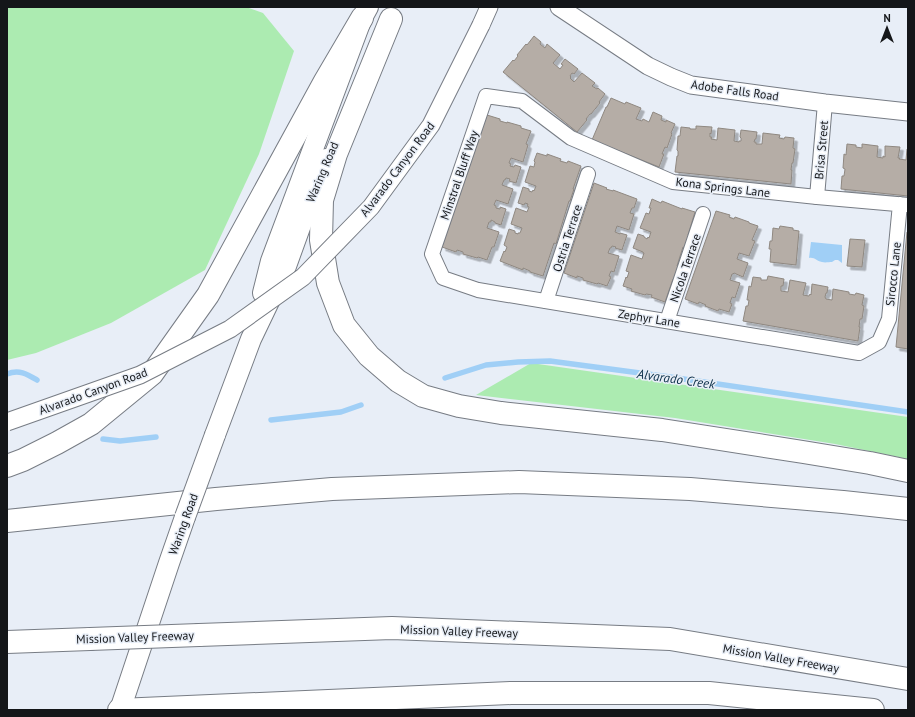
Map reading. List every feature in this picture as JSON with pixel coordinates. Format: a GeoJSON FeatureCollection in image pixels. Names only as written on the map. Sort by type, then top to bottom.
{"type":"FeatureCollection","features":[{"type":"Feature","properties":{"kind":"highway"},"geometry":{"type":"LineString","coordinates":[[7,466],[23,460],[91,424],[152,374],[208,295],[325,81],[365,12]]}},
{"type":"Feature","properties":{"kind":"highway"},"geometry":{"type":"LineString","coordinates":[[395,13],[336,154],[322,200],[321,240],[328,284],[344,325],[368,356],[398,381],[423,396],[459,406],[509,414],[662,430],[870,463],[908,471]]}},
{"type":"Feature","properties":{"kind":"highway"},"geometry":{"type":"LineString","coordinates":[[7,521],[332,488],[519,482],[690,489],[908,509]]}},
{"type":"Feature","properties":{"kind":"highway","name":"Mission Valley Freeway"},"geometry":{"type":"LineString","coordinates":[[7,642],[392,628],[670,639],[908,679]]}},
{"type":"Feature","properties":{"kind":"highway"},"geometry":{"type":"LineString","coordinates":[[120,710],[511,693],[709,693],[872,710]]}},
{"type":"Feature","properties":{"kind":"main road","name":"Waring Road"},"geometry":{"type":"LineString","coordinates":[[251,339],[272,260],[365,12]]}},
{"type":"Feature","properties":{"kind":"main road","name":"Waring Road"},"geometry":{"type":"LineString","coordinates":[[120,710],[169,563],[251,339],[286,266],[316,183],[370,60],[395,13]]}},
{"type":"Feature","properties":{"kind":"street","name":"Alvarado Canyon Road"},"geometry":{"type":"LineString","coordinates":[[7,422],[140,375],[230,329],[303,277],[371,207],[431,125],[489,7]]}},
{"type":"Feature","properties":{"kind":"street","name":"Adobe Falls Road"},"geometry":{"type":"LineString","coordinates":[[559,7],[648,66],[691,85],[825,103],[908,112]]}},
{"type":"Feature","properties":{"kind":"street","name":"Kona Springs Lane"},"geometry":{"type":"LineString","coordinates":[[486,96],[522,101],[571,138],[674,182],[904,205]]}},
{"type":"Feature","properties":{"kind":"street","name":"Minstral Bluff Way"},"geometry":{"type":"LineString","coordinates":[[432,254],[486,96]]}},
{"type":"Feature","properties":{"kind":"street","name":"Brisa Street"},"geometry":{"type":"LineString","coordinates":[[816,197],[825,103]]}},
{"type":"Feature","properties":{"kind":"street","name":"Ostria Terrace"},"geometry":{"type":"LineString","coordinates":[[546,301],[588,174]]}},
{"type":"Feature","properties":{"kind":"street","name":"Sirocco Lane"},"geometry":{"type":"LineString","coordinates":[[879,342],[889,319],[904,205]]}},
{"type":"Feature","properties":{"kind":"street","name":"Nicola Terrace"},"geometry":{"type":"LineString","coordinates":[[667,321],[703,214]]}},
{"type":"Feature","properties":{"kind":"street","name":"Zephyr Lane"},"geometry":{"type":"LineString","coordinates":[[432,254],[443,278],[478,290],[859,353],[879,342]]}},
{"type":"Feature","properties":{"kind":"green space"},"geometry":{"type":"Polygon","coordinates":[[[7,7],[246,7],[263,13],[294,51],[259,154],[205,270],[111,323],[36,353],[7,360],[7,7]]]}},
{"type":"Feature","properties":{"kind":"green space"},"geometry":{"type":"Polygon","coordinates":[[[531,363],[908,417],[908,459],[835,444],[675,418],[476,395],[531,363]]]}},
{"type":"Feature","properties":{"kind":"water"},"geometry":{"type":"Polygon","coordinates":[[[811,242],[842,245],[842,263],[838,260],[832,262],[820,262],[813,258],[809,258],[811,242]]]}},
{"type":"Feature","properties":{"kind":"building"},"geometry":{"type":"Polygon","coordinates":[[[534,36],[545,48],[547,44],[560,55],[553,63],[560,69],[563,65],[561,64],[565,59],[578,69],[570,76],[574,82],[582,73],[595,83],[592,86],[597,89],[598,88],[605,94],[599,102],[600,103],[577,132],[503,72],[534,36]]]}},
{"type":"Feature","properties":{"kind":"building"},"geometry":{"type":"Polygon","coordinates":[[[611,98],[625,104],[626,102],[641,108],[636,119],[642,121],[643,119],[649,122],[653,112],[662,116],[661,120],[666,122],[666,120],[675,124],[667,148],[665,147],[662,154],[664,154],[659,167],[592,140],[611,98]]]}},
{"type":"Feature","properties":{"kind":"building"},"geometry":{"type":"Polygon","coordinates":[[[487,115],[500,119],[500,121],[521,126],[521,128],[531,131],[526,144],[528,145],[523,162],[511,158],[509,163],[511,164],[510,166],[514,167],[515,165],[521,167],[516,183],[509,181],[510,179],[506,178],[502,185],[513,189],[508,204],[496,200],[494,205],[496,208],[500,209],[500,207],[506,209],[501,225],[491,220],[491,222],[489,222],[487,228],[499,232],[494,247],[492,247],[487,260],[463,254],[463,252],[457,250],[456,252],[442,247],[487,115]]]}},
{"type":"Feature","properties":{"kind":"building"},"geometry":{"type":"Polygon","coordinates":[[[696,126],[712,127],[710,137],[712,137],[711,139],[717,140],[718,128],[735,130],[734,141],[739,142],[741,141],[741,130],[757,132],[754,142],[756,142],[756,144],[762,144],[763,133],[780,135],[779,138],[784,139],[785,137],[794,138],[793,148],[795,149],[791,170],[791,184],[675,172],[678,156],[678,136],[680,136],[681,127],[696,129],[696,126]]]}},
{"type":"Feature","properties":{"kind":"building"},"geometry":{"type":"Polygon","coordinates":[[[847,144],[856,145],[856,147],[862,148],[862,144],[878,146],[877,157],[883,158],[883,156],[885,157],[885,146],[900,147],[898,158],[906,160],[908,149],[908,196],[841,189],[842,176],[844,176],[845,169],[843,168],[844,154],[846,155],[847,144]]]}},
{"type":"Feature","properties":{"kind":"building"},"geometry":{"type":"Polygon","coordinates":[[[537,153],[547,156],[547,154],[561,159],[560,161],[567,163],[568,161],[581,166],[556,244],[554,243],[543,276],[500,261],[507,247],[504,245],[509,229],[518,234],[522,228],[511,224],[516,208],[527,212],[529,207],[527,206],[528,204],[525,203],[524,205],[518,203],[523,187],[532,192],[536,186],[525,182],[530,166],[534,167],[534,161],[537,153]]]}},
{"type":"Feature","properties":{"kind":"building"},"geometry":{"type":"Polygon","coordinates":[[[594,183],[607,188],[606,189],[637,199],[634,208],[632,208],[630,213],[634,214],[629,230],[617,226],[615,232],[627,235],[622,250],[612,246],[608,253],[619,256],[614,272],[611,271],[609,276],[611,277],[607,286],[583,280],[583,278],[577,276],[577,278],[564,273],[594,183]]]}},
{"type":"Feature","properties":{"kind":"building"},"geometry":{"type":"Polygon","coordinates":[[[652,199],[661,203],[662,201],[682,209],[695,212],[685,248],[683,247],[677,266],[678,267],[665,302],[651,297],[652,295],[645,295],[631,291],[632,289],[623,286],[629,272],[626,271],[631,255],[642,259],[644,253],[633,248],[638,234],[647,239],[648,237],[649,238],[651,232],[640,228],[646,213],[649,214],[652,199]]]}},
{"type":"Feature","properties":{"kind":"building"},"geometry":{"type":"Polygon","coordinates":[[[716,211],[730,215],[729,217],[734,219],[735,217],[758,226],[752,240],[755,241],[749,256],[739,253],[737,259],[748,263],[743,277],[734,273],[732,274],[730,280],[740,283],[735,298],[732,297],[730,303],[732,304],[729,312],[719,309],[718,311],[699,302],[698,304],[685,299],[716,211]]]}},
{"type":"Feature","properties":{"kind":"building"},"geometry":{"type":"Polygon","coordinates":[[[780,226],[793,228],[793,230],[799,231],[796,265],[770,262],[771,249],[769,249],[770,241],[772,241],[773,228],[779,229],[780,226]]]}},
{"type":"Feature","properties":{"kind":"building"},"geometry":{"type":"Polygon","coordinates":[[[908,232],[908,349],[896,347],[908,232]]]}},
{"type":"Feature","properties":{"kind":"building"},"geometry":{"type":"Polygon","coordinates":[[[850,239],[865,240],[862,267],[847,266],[850,239]]]}},
{"type":"Feature","properties":{"kind":"building"},"geometry":{"type":"Polygon","coordinates":[[[768,276],[784,279],[783,286],[781,286],[781,291],[788,292],[790,280],[806,283],[803,295],[811,295],[812,284],[828,287],[825,297],[826,299],[832,300],[833,289],[849,292],[849,294],[855,295],[856,293],[864,295],[862,305],[864,306],[862,319],[860,319],[858,341],[743,321],[746,306],[748,306],[749,300],[747,300],[749,286],[751,287],[753,277],[761,278],[761,280],[767,280],[768,276]]]}},
{"type":"Feature","properties":{"kind":"waterway","name":"Alvarado Creek"},"geometry":{"type":"LineString","coordinates":[[445,378],[486,365],[550,361],[908,412]]}},
{"type":"Feature","properties":{"kind":"waterway","name":"Alvarado Creek"},"geometry":{"type":"LineString","coordinates":[[7,374],[19,372],[37,380]]}},
{"type":"Feature","properties":{"kind":"waterway","name":"Alvarado Creek"},"geometry":{"type":"LineString","coordinates":[[271,420],[341,412],[361,405]]}},
{"type":"Feature","properties":{"kind":"waterway","name":"Alvarado Creek"},"geometry":{"type":"LineString","coordinates":[[103,439],[120,441],[156,437]]}}]}
